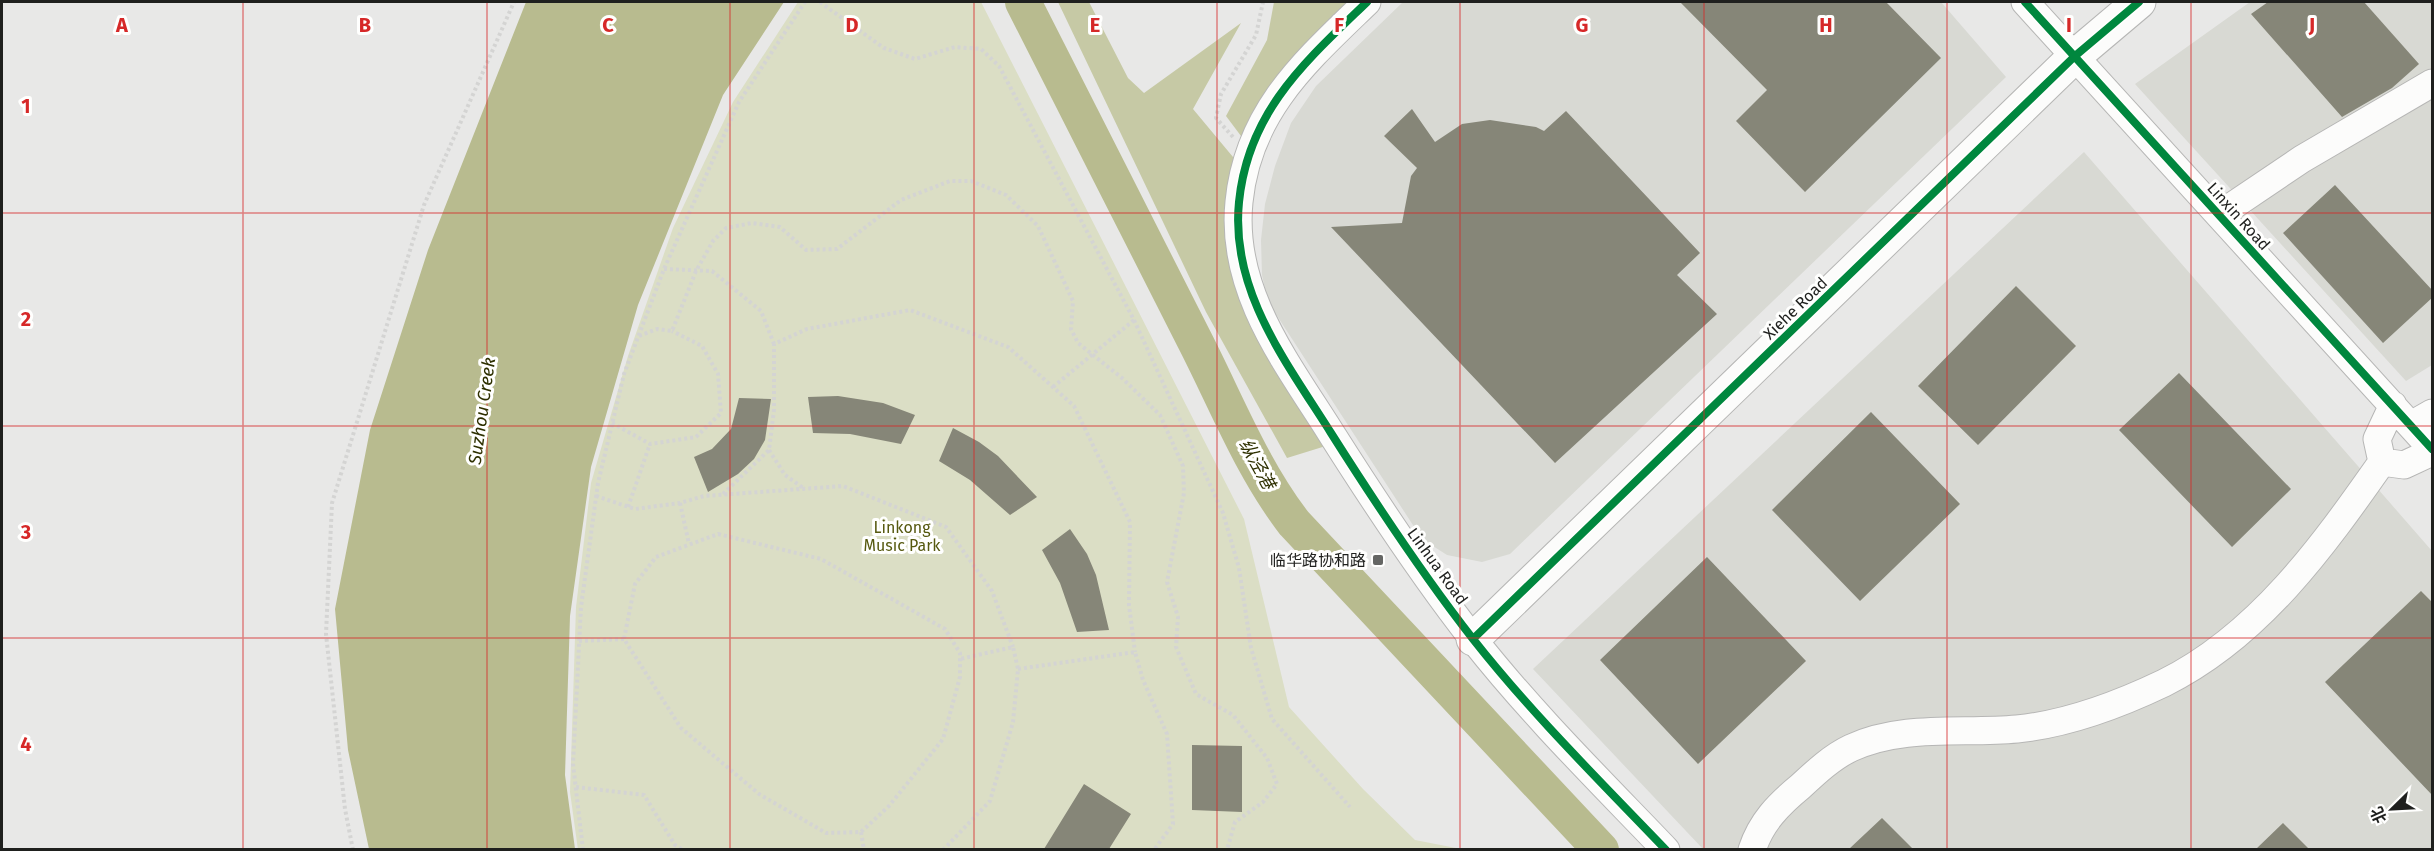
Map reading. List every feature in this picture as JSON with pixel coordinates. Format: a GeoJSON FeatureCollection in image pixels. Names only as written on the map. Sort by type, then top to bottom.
{"type":"FeatureCollection","features":[{"type":"Feature","properties":{"kind":"main road","name":"Xiehe Road"},"geometry":{"type":"LineString","coordinates":[[1473,639],[2075,56],[2139,2]]}},
{"type":"Feature","properties":{"kind":"street","name":"Linhua Road"},"geometry":{"type":"LineString","coordinates":[[1367,2],[1301,66],[1263,120],[1250,156],[1239,204],[1239,241],[1256,306],[1282,356],[1375,502],[1473,639],[1564,744],[1666,849]]}},
{"type":"Feature","properties":{"kind":"street","name":"Linxin Road"},"geometry":{"type":"LineString","coordinates":[[2025,2],[2393,405],[2422,419],[2433,451]]}},
{"type":"Feature","properties":{"kind":"street"},"geometry":{"type":"LineString","coordinates":[[2219,214],[2302,159],[2433,84]]}},
{"type":"Feature","properties":{"kind":"street"},"geometry":{"type":"LineString","coordinates":[[1752,849],[1757,834],[1776,808],[1822,766],[1851,748],[1881,738],[1927,731],[2018,729],[2066,720],[2121,702],[2157,686],[2211,655],[2260,614],[2297,576],[2329,538],[2382,462],[2377,439],[2393,405]]}},
{"type":"Feature","properties":{"kind":"street"},"geometry":{"type":"LineString","coordinates":[[2382,462],[2404,465],[2433,451]]}},
{"type":"Feature","properties":{"kind":"path"},"geometry":{"type":"LineString","coordinates":[[353,849],[345,809],[326,634],[332,503],[424,205],[514,2]]}},
{"type":"Feature","properties":{"kind":"path"},"geometry":{"type":"LineString","coordinates":[[583,849],[573,764],[581,607],[596,496],[624,374],[664,269],[739,102],[805,2]]}},
{"type":"Feature","properties":{"kind":"path"},"geometry":{"type":"LineString","coordinates":[[820,2],[884,48],[915,58],[955,47],[981,49],[999,66],[1134,320],[1223,513],[1239,567],[1251,648],[1272,719],[1350,807]]}},
{"type":"Feature","properties":{"kind":"path"},"geometry":{"type":"LineString","coordinates":[[1250,156],[1216,118],[1221,94],[1256,35],[1263,2]]}},
{"type":"Feature","properties":{"kind":"path"},"geometry":{"type":"LineString","coordinates":[[672,331],[696,271],[713,241],[726,228],[752,223],[780,227],[806,250],[837,249],[901,200],[950,181],[971,180],[1006,195],[1038,226],[1073,301],[1071,329],[1078,343],[1122,378],[1160,415],[1183,466],[1184,493],[1167,582],[1178,617],[1176,647],[1196,694],[1233,715],[1268,758],[1277,784],[1263,802],[1235,822],[1227,849]]}},
{"type":"Feature","properties":{"kind":"path"},"geometry":{"type":"LineString","coordinates":[[664,269],[712,271],[760,311],[774,344],[774,411],[769,450],[723,494]]}},
{"type":"Feature","properties":{"kind":"path"},"geometry":{"type":"LineString","coordinates":[[774,344],[807,329],[910,310],[1008,347],[1074,406],[1130,522],[1129,605],[1135,652],[1143,680],[1167,734],[1173,824],[1154,849]]}},
{"type":"Feature","properties":{"kind":"path"},"geometry":{"type":"LineString","coordinates":[[1053,387],[1134,320]]}},
{"type":"Feature","properties":{"kind":"path"},"geometry":{"type":"LineString","coordinates":[[612,423],[650,444],[696,437],[721,413],[718,374],[702,346],[672,331],[657,329],[639,336]]}},
{"type":"Feature","properties":{"kind":"path"},"geometry":{"type":"LineString","coordinates":[[628,507],[650,444]]}},
{"type":"Feature","properties":{"kind":"path"},"geometry":{"type":"LineString","coordinates":[[769,450],[785,475],[803,488]]}},
{"type":"Feature","properties":{"kind":"path"},"geometry":{"type":"LineString","coordinates":[[596,496],[635,509],[680,503],[704,495],[843,486],[946,527],[992,591],[1013,647],[1018,669],[1013,722],[990,801],[943,849]]}},
{"type":"Feature","properties":{"kind":"path"},"geometry":{"type":"LineString","coordinates":[[680,503],[689,544]]}},
{"type":"Feature","properties":{"kind":"path"},"geometry":{"type":"LineString","coordinates":[[718,534],[821,559],[945,629],[960,653],[960,677],[943,739],[889,806],[861,832],[826,833],[759,794],[681,728],[624,639],[635,584],[656,557],[689,544],[718,534]]}},
{"type":"Feature","properties":{"kind":"path"},"geometry":{"type":"LineString","coordinates":[[579,641],[624,639]]}},
{"type":"Feature","properties":{"kind":"path"},"geometry":{"type":"LineString","coordinates":[[960,659],[1013,647]]}},
{"type":"Feature","properties":{"kind":"path"},"geometry":{"type":"LineString","coordinates":[[1018,669],[1135,652]]}},
{"type":"Feature","properties":{"kind":"path"},"geometry":{"type":"LineString","coordinates":[[576,787],[644,795],[673,847],[683,849]]}},
{"type":"Feature","properties":{"kind":"path"},"geometry":{"type":"LineString","coordinates":[[861,832],[864,849]]}},
{"type":"Feature","properties":{"kind":"shaded area"},"geometry":{"type":"Polygon","coordinates":[[[1058,2],[1089,2],[1128,78],[1144,93],[1241,23],[1193,109],[1238,163],[1227,226],[1329,445],[1287,458],[1206,312],[1058,2]]]}},
{"type":"Feature","properties":{"kind":"shaded area"},"geometry":{"type":"Polygon","coordinates":[[[1274,2],[1351,2],[1244,140],[1226,116],[1267,40],[1274,2]]]}},
{"type":"Feature","properties":{"kind":"shaded area"},"geometry":{"type":"Polygon","coordinates":[[[1403,2],[1941,2],[2006,77],[1510,554],[1482,562],[1447,555],[1422,539],[1268,302],[1262,275],[1261,240],[1265,204],[1275,166],[1291,123],[1316,86],[1403,2]]]}},
{"type":"Feature","properties":{"kind":"shaded area"},"geometry":{"type":"Polygon","coordinates":[[[2250,2],[2432,2],[2432,365],[2406,381],[2135,84],[2250,2]]]}},
{"type":"Feature","properties":{"kind":"shaded area"},"geometry":{"type":"Polygon","coordinates":[[[2084,152],[2432,551],[2432,849],[1703,849],[1533,669],[2084,152]]]}},
{"type":"Feature","properties":{"kind":"green space","name":"Linkong Music Park"},"geometry":{"type":"Polygon","coordinates":[[[798,2],[981,2],[1244,519],[1289,707],[1363,789],[1415,840],[1461,849],[578,850],[570,792],[576,607],[591,483],[628,356],[673,228],[733,102],[798,2]]]}},
{"type":"Feature","properties":{"kind":"water","name":"Suzhou Creek"},"geometry":{"type":"Polygon","coordinates":[[[526,2],[784,2],[723,95],[638,305],[591,467],[570,616],[565,775],[575,849],[369,849],[348,750],[335,609],[370,430],[428,250],[526,2]]]}},
{"type":"Feature","properties":{"kind":"building"},"geometry":{"type":"Polygon","coordinates":[[[1680,2],[1886,2],[1941,58],[1805,192],[1736,121],[1767,90],[1680,2]]]}},
{"type":"Feature","properties":{"kind":"building"},"geometry":{"type":"Polygon","coordinates":[[[2268,2],[2364,2],[2419,64],[2392,88],[2342,117],[2251,14],[2268,2]]]}},
{"type":"Feature","properties":{"kind":"building"},"geometry":{"type":"Polygon","coordinates":[[[1412,109],[1435,142],[1462,124],[1490,120],[1536,127],[1544,131],[1566,111],[1700,253],[1677,275],[1717,314],[1555,463],[1331,227],[1402,223],[1411,176],[1417,168],[1384,136],[1412,109]]]}},
{"type":"Feature","properties":{"kind":"building"},"geometry":{"type":"Polygon","coordinates":[[[2335,185],[2433,291],[2433,297],[2383,343],[2283,233],[2335,185]]]}},
{"type":"Feature","properties":{"kind":"building"},"geometry":{"type":"Polygon","coordinates":[[[2016,286],[2076,346],[1978,445],[1918,386],[2016,286]]]}},
{"type":"Feature","properties":{"kind":"building"},"geometry":{"type":"Polygon","coordinates":[[[2179,373],[2291,489],[2232,547],[2119,430],[2179,373]]]}},
{"type":"Feature","properties":{"kind":"building"},"geometry":{"type":"Polygon","coordinates":[[[838,396],[883,403],[915,415],[901,444],[850,434],[813,433],[808,397],[838,396]]]}},
{"type":"Feature","properties":{"kind":"building"},"geometry":{"type":"Polygon","coordinates":[[[739,398],[771,399],[765,440],[754,459],[738,474],[708,492],[694,457],[712,449],[731,429],[739,398]]]}},
{"type":"Feature","properties":{"kind":"building"},"geometry":{"type":"Polygon","coordinates":[[[1871,412],[1960,504],[1860,601],[1772,510],[1871,412]]]}},
{"type":"Feature","properties":{"kind":"building"},"geometry":{"type":"Polygon","coordinates":[[[953,428],[979,442],[998,456],[1037,497],[1010,515],[970,480],[939,461],[953,428]]]}},
{"type":"Feature","properties":{"kind":"building"},"geometry":{"type":"Polygon","coordinates":[[[1070,529],[1087,554],[1096,575],[1109,630],[1077,632],[1060,583],[1042,550],[1070,529]]]}},
{"type":"Feature","properties":{"kind":"building"},"geometry":{"type":"Polygon","coordinates":[[[1707,557],[1806,661],[1698,764],[1600,660],[1707,557]]]}},
{"type":"Feature","properties":{"kind":"building"},"geometry":{"type":"Polygon","coordinates":[[[2421,591],[2433,603],[2433,796],[2325,682],[2421,591]]]}},
{"type":"Feature","properties":{"kind":"building"},"geometry":{"type":"Polygon","coordinates":[[[1192,745],[1242,746],[1242,812],[1192,810],[1192,745]]]}},
{"type":"Feature","properties":{"kind":"building"},"geometry":{"type":"Polygon","coordinates":[[[1084,784],[1131,814],[1109,849],[1044,849],[1084,784]]]}},
{"type":"Feature","properties":{"kind":"building"},"geometry":{"type":"Polygon","coordinates":[[[1882,818],[1913,849],[1849,849],[1882,818]]]}},
{"type":"Feature","properties":{"kind":"building"},"geometry":{"type":"Polygon","coordinates":[[[2283,823],[2309,849],[2256,849],[2283,823]]]}},
{"type":"Feature","properties":{"kind":"waterway","name":"纵泾港"},"geometry":{"type":"LineString","coordinates":[[1023,2],[1252,457],[1279,502],[1294,523],[1601,850]]}},
{"type":"Feature","properties":{"kind":"cycle path"},"geometry":{"type":"LineString","coordinates":[[1367,2],[1302,67],[1267,114],[1254,141],[1245,170],[1239,202],[1239,235],[1243,266],[1253,296],[1265,325],[1297,380],[1382,512],[1454,614],[1543,721],[1666,850]]}},
{"type":"Feature","properties":{"kind":"cycle path"},"geometry":{"type":"LineString","coordinates":[[2025,2],[2432,449]]}},
{"type":"Feature","properties":{"kind":"cycle path"},"geometry":{"type":"LineString","coordinates":[[1473,639],[2075,56],[2139,2]]}},
{"type":"Feature","properties":{"kind":"place","name":"临华路协和路"},"geometry":{"type":"Point","coordinates":[1378,560]}}]}
